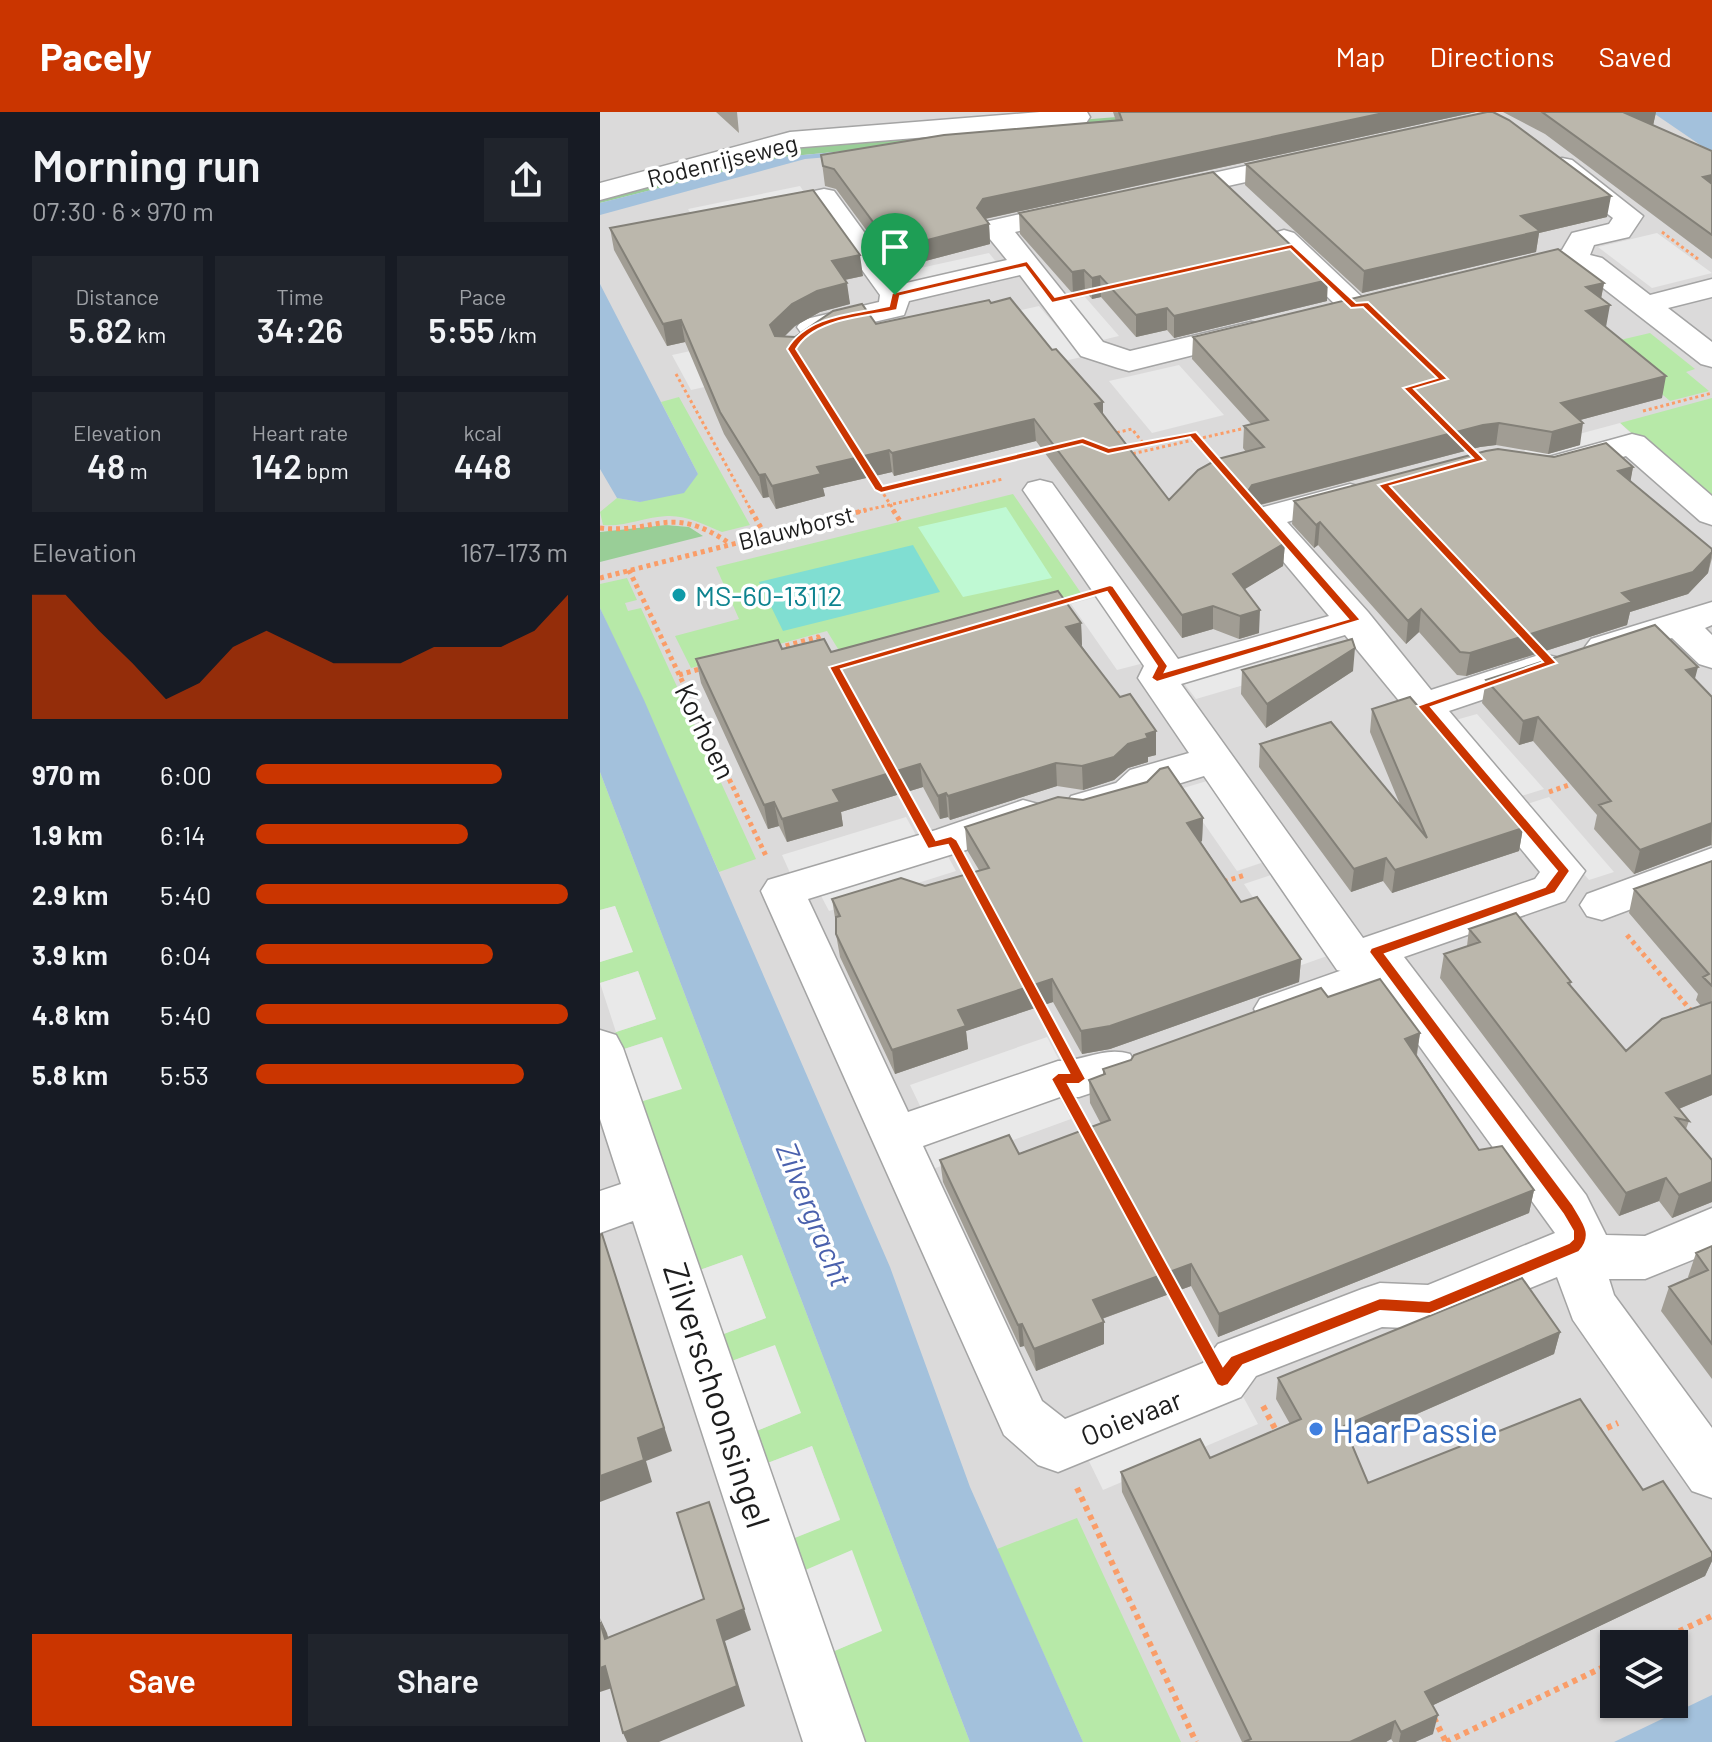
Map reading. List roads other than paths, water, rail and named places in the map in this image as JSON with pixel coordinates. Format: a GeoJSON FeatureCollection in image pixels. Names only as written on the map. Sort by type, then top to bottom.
{"type":"FeatureCollection","features":[{"type":"Feature","properties":{"kind":"street","name":"Rodenrijseweg"},"geometry":{"type":"LineString","coordinates":[[817,112],[844,135]]}},
{"type":"Feature","properties":{"kind":"street","name":"Rodenrijseweg"},"geometry":{"type":"LineString","coordinates":[[600,192],[790,140],[1077,117]]}},
{"type":"Feature","properties":{"kind":"street"},"geometry":{"type":"LineString","coordinates":[[1538,148],[1624,224],[1582,239],[1574,258]]}},
{"type":"Feature","properties":{"kind":"street"},"geometry":{"type":"LineString","coordinates":[[1136,198],[1241,199],[1332,154]]}},
{"type":"Feature","properties":{"kind":"street"},"geometry":{"type":"LineString","coordinates":[[738,214],[824,197],[895,295],[893,308],[814,326],[798,338],[792,349]]}},
{"type":"Feature","properties":{"kind":"street"},"geometry":{"type":"LineString","coordinates":[[1241,199],[1366,304],[1323,314]]}},
{"type":"Feature","properties":{"kind":"street"},"geometry":{"type":"LineString","coordinates":[[1099,206],[995,228],[1027,264],[1092,349],[1129,361],[1277,325]]}},
{"type":"Feature","properties":{"kind":"street"},"geometry":{"type":"LineString","coordinates":[[1487,275],[1555,258],[1574,258],[1591,264],[1712,357]]}},
{"type":"Feature","properties":{"kind":"street"},"geometry":{"type":"LineString","coordinates":[[895,295],[1027,264]]}},
{"type":"Feature","properties":{"kind":"street"},"geometry":{"type":"LineString","coordinates":[[1657,314],[1706,274]]}},
{"type":"Feature","properties":{"kind":"street"},"geometry":{"type":"LineString","coordinates":[[1522,462],[1549,467],[1632,444],[1712,514]]}},
{"type":"Feature","properties":{"kind":"street"},"geometry":{"type":"LineString","coordinates":[[1026,484],[1163,666],[1157,678]]}},
{"type":"Feature","properties":{"kind":"street"},"geometry":{"type":"LineString","coordinates":[[1243,1020],[1372,959],[1550,890],[1564,871],[1506,806],[1355,620],[1264,517],[1383,485]]}},
{"type":"Feature","properties":{"kind":"street"},"geometry":{"type":"LineString","coordinates":[[1423,706],[1695,619],[1712,656]]}},
{"type":"Feature","properties":{"kind":"street"},"geometry":{"type":"LineString","coordinates":[[1157,678],[1355,620]]}},
{"type":"Feature","properties":{"kind":"street"},"geometry":{"type":"LineString","coordinates":[[1157,678],[1285,862],[1372,959],[1568,1210],[1580,1230],[1581,1241],[1598,1254],[1642,1260],[1712,1229]]}},
{"type":"Feature","properties":{"kind":"street"},"geometry":{"type":"LineString","coordinates":[[1111,1067],[1058,1079],[895,1136],[783,891],[933,846],[1058,803],[1083,807],[1131,793],[1144,780],[1214,759]]}},
{"type":"Feature","properties":{"kind":"street"},"geometry":{"type":"LineString","coordinates":[[1602,905],[1712,863]]}},
{"type":"Feature","properties":{"kind":"street","name":"Zilverschoonsingel"},"geometry":{"type":"LineString","coordinates":[[600,1048],[831,1741]]}},
{"type":"Feature","properties":{"kind":"street","name":"Ooievaar"},"geometry":{"type":"LineString","coordinates":[[895,1136],[1023,1418],[1058,1447],[1380,1305],[1430,1307],[1598,1254]]}},
{"type":"Feature","properties":{"kind":"street"},"geometry":{"type":"LineString","coordinates":[[600,1212],[651,1195]]}},
{"type":"Feature","properties":{"kind":"street"},"geometry":{"type":"LineString","coordinates":[[1598,1254],[1591,1304],[1712,1473]]}},
{"type":"Feature","properties":{"kind":"water"},"geometry":{"type":"Polygon","coordinates":[[[1652,112],[1712,112],[1712,153],[1652,112]]]}},
{"type":"Feature","properties":{"kind":"water"},"geometry":{"type":"Polygon","coordinates":[[[1116,126],[1149,130],[805,159],[600,215],[600,203],[782,157],[1116,126]]]}},
{"type":"Feature","properties":{"kind":"water"},"geometry":{"type":"Polygon","coordinates":[[[600,284],[698,474],[684,493],[640,502],[617,498],[600,469],[600,284]]]}},
{"type":"Feature","properties":{"kind":"water","name":"Zilvergracht"},"geometry":{"type":"Polygon","coordinates":[[[600,608],[644,700],[890,1267],[970,1487],[1083,1742],[970,1742],[600,772],[600,608]]]}},
{"type":"Feature","properties":{"kind":"water"},"geometry":{"type":"Polygon","coordinates":[[[1712,1695],[1712,1742],[1614,1742],[1664,1718],[1688,1718],[1688,1707],[1712,1695]]]}},
{"type":"Feature","properties":{"kind":"place","name":"MS-60-13112"},"geometry":{"type":"Point","coordinates":[679,595]}},
{"type":"Feature","properties":{"kind":"place","name":"HaarPassie"},"geometry":{"type":"Point","coordinates":[1316,1429]}}]}
